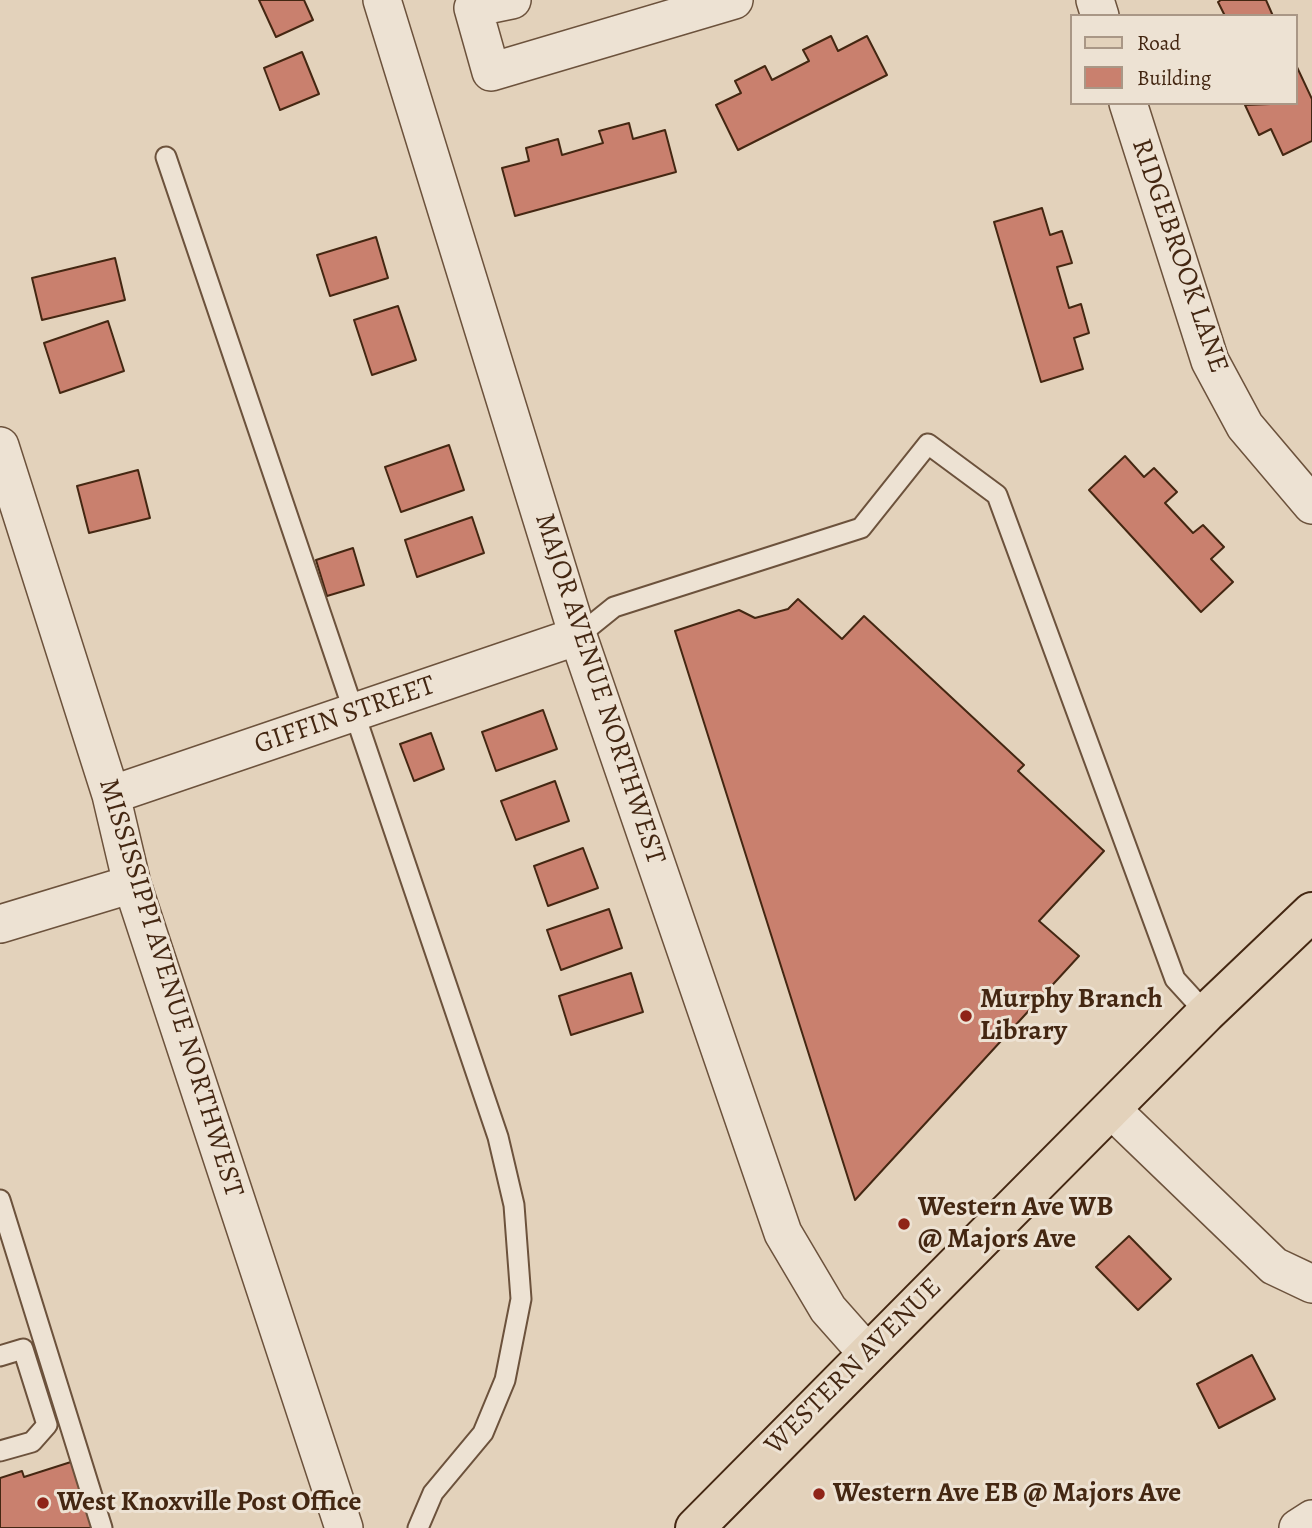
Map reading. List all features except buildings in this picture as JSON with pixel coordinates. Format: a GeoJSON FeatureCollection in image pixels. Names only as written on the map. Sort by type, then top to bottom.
{"type":"FeatureCollection","features":[{"type":"Feature","properties":{"kind":"main road","name":"WESTERN AVENUE"},"geometry":{"type":"LineString","coordinates":[[695,1528],[1206,1013],[1312,912]]}},
{"type":"Feature","properties":{"kind":"street","name":"MAJOR AVENUE NORTHWEST"},"geometry":{"type":"LineString","coordinates":[[382,0],[578,636],[783,1233],[828,1309],[867,1353]]}},
{"type":"Feature","properties":{"kind":"street"},"geometry":{"type":"LineString","coordinates":[[512,0],[472,8],[491,72],[734,0]]}},
{"type":"Feature","properties":{"kind":"street","name":"RIDGEBROOK LANE"},"geometry":{"type":"LineString","coordinates":[[1129,105],[1210,362],[1245,426],[1312,505]]}},
{"type":"Feature","properties":{"kind":"street","name":"MISSISSIPPI AVENUE NORTHWEST"},"geometry":{"type":"LineString","coordinates":[[0,446],[111,795],[132,884],[344,1528]]}},
{"type":"Feature","properties":{"kind":"street","name":"GIFFIN STREET"},"geometry":{"type":"LineString","coordinates":[[111,795],[578,636]]}},
{"type":"Feature","properties":{"kind":"street"},"geometry":{"type":"LineString","coordinates":[[0,924],[132,884]]}},
{"type":"Feature","properties":{"kind":"street"},"geometry":{"type":"LineString","coordinates":[[1111,1109],[1274,1266],[1312,1284]]}},
{"type":"Feature","properties":{"kind":"street"},"geometry":{"type":"LineString","coordinates":[[1297,1528],[1312,1519]]}},
{"type":"Feature","properties":{"kind":"lane"},"geometry":{"type":"LineString","coordinates":[[166,157],[498,1137],[514,1205],[521,1299],[505,1380],[483,1433],[433,1493],[418,1528]]}},
{"type":"Feature","properties":{"kind":"lane"},"geometry":{"type":"LineString","coordinates":[[578,636],[614,607],[861,528],[928,444],[998,495],[1175,979],[1206,1013]]}},
{"type":"Feature","properties":{"kind":"lane"},"geometry":{"type":"LineString","coordinates":[[0,1200],[102,1528]]}},
{"type":"Feature","properties":{"kind":"lane"},"geometry":{"type":"LineString","coordinates":[[0,1356],[23,1349],[47,1425],[32,1442],[0,1451]]}},
{"type":"Feature","properties":{"kind":"place","name":"Murphy Branch Library"},"geometry":{"type":"Point","coordinates":[966,1016]}},
{"type":"Feature","properties":{"kind":"place","name":"Western Ave WB @ Majors Ave"},"geometry":{"type":"Point","coordinates":[904,1224]}},
{"type":"Feature","properties":{"kind":"place","name":"Western Ave EB @ Majors Ave"},"geometry":{"type":"Point","coordinates":[819,1494]}},
{"type":"Feature","properties":{"kind":"place","name":"West Knoxville Post Office"},"geometry":{"type":"Point","coordinates":[43,1503]}}]}
